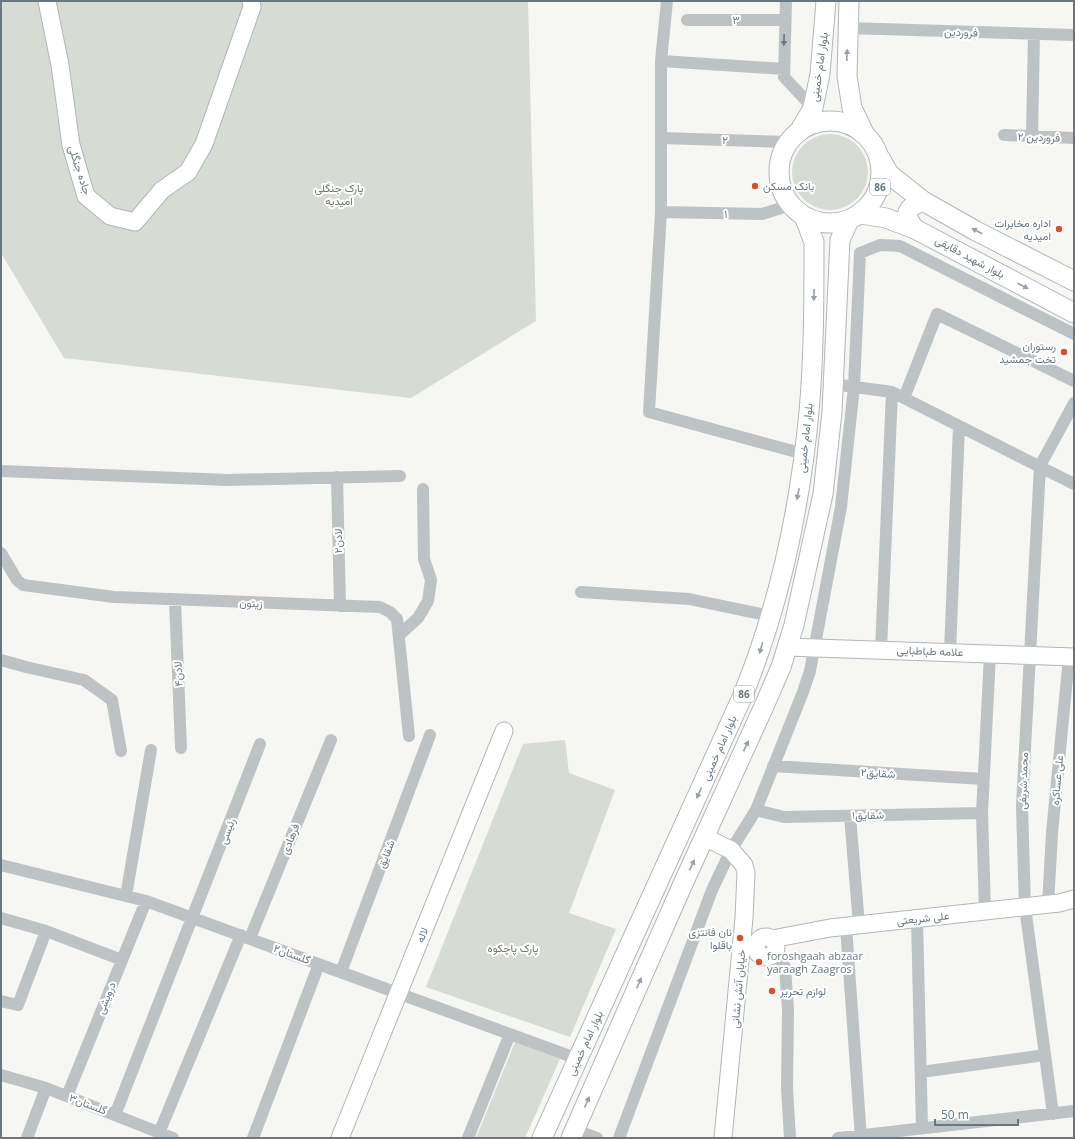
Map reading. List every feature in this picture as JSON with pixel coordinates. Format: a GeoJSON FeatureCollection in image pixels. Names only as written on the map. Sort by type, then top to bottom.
{"type":"FeatureCollection","features":[{"type":"Feature","properties":{"kind":"main road","name":"بلوار امام خمینی"},"geometry":{"type":"LineString","coordinates":[[794,136],[813,108],[824,39],[826,1]]}},
{"type":"Feature","properties":{"kind":"main road","name":"86"},"geometry":{"type":"LineString","coordinates":[[573,1134],[704,837],[765,704],[781,667],[794,625],[824,494],[833,384],[840,240],[855,217],[872,202],[879,188],[882,172],[880,156],[864,133],[852,108],[848,84],[849,1]]}},
{"type":"Feature","properties":{"kind":"main road"},"geometry":{"type":"LineString","coordinates":[[818,83],[822,87],[833,90],[838,90],[848,84]]}},
{"type":"Feature","properties":{"kind":"main road","name":"86"},"geometry":{"type":"LineString","coordinates":[[797,211],[782,190],[778,174],[780,157],[794,136],[815,122],[832,120],[849,124],[864,133]]}},
{"type":"Feature","properties":{"kind":"main road"},"geometry":{"type":"LineString","coordinates":[[880,156],[889,174],[923,201],[976,231],[1074,281]]}},
{"type":"Feature","properties":{"kind":"main road"},"geometry":{"type":"LineString","coordinates":[[915,229],[908,221],[907,212],[912,205],[923,201]]}},
{"type":"Feature","properties":{"kind":"main road","name":"بلوار امام خمینی"},"geometry":{"type":"LineString","coordinates":[[542,1138],[743,695],[757,660],[770,616],[798,497],[809,411],[814,242],[797,211]]}},
{"type":"Feature","properties":{"kind":"main road"},"geometry":{"type":"LineString","coordinates":[[797,211],[818,222],[834,223],[855,217]]}},
{"type":"Feature","properties":{"kind":"main road","name":"بلوار شهید دقایقی"},"geometry":{"type":"LineString","coordinates":[[855,217],[886,218],[915,229],[1074,313]]}},
{"type":"Feature","properties":{"kind":"main road"},"geometry":{"type":"LineString","coordinates":[[814,273],[821,266],[827,266],[832,267],[838,274]]}},
{"type":"Feature","properties":{"kind":"main road"},"geometry":{"type":"LineString","coordinates":[[684,827],[704,837]]}},
{"type":"Feature","properties":{"kind":"street","name":"جاده جنگلی"},"geometry":{"type":"LineString","coordinates":[[47,1],[60,65],[71,145],[86,196],[110,216],[135,222],[162,190],[188,172],[204,144],[252,7],[251,1]]}},
{"type":"Feature","properties":{"kind":"street"},"geometry":{"type":"LineString","coordinates":[[667,1],[661,61],[661,212],[649,412],[804,454]]}},
{"type":"Feature","properties":{"kind":"street"},"geometry":{"type":"LineString","coordinates":[[786,1],[784,77],[813,108]]}},
{"type":"Feature","properties":{"kind":"street","name":"۳"},"geometry":{"type":"LineString","coordinates":[[687,20],[785,20]]}},
{"type":"Feature","properties":{"kind":"street","name":"فروردین"},"geometry":{"type":"LineString","coordinates":[[848,28],[1074,35]]}},
{"type":"Feature","properties":{"kind":"street"},"geometry":{"type":"LineString","coordinates":[[1032,136],[1034,34]]}},
{"type":"Feature","properties":{"kind":"street"},"geometry":{"type":"LineString","coordinates":[[661,61],[784,69]]}},
{"type":"Feature","properties":{"kind":"street","name":"فروردین ۲"},"geometry":{"type":"LineString","coordinates":[[1004,135],[1074,138]]}},
{"type":"Feature","properties":{"kind":"street","name":"۲"},"geometry":{"type":"LineString","coordinates":[[662,138],[794,136]]}},
{"type":"Feature","properties":{"kind":"street","name":"۱"},"geometry":{"type":"LineString","coordinates":[[661,212],[762,214],[797,211]]}},
{"type":"Feature","properties":{"kind":"street"},"geometry":{"type":"LineString","coordinates":[[619,1138],[712,890],[731,850],[756,810],[807,682],[841,508],[854,387],[860,253],[880,245],[900,246],[1074,334]]}},
{"type":"Feature","properties":{"kind":"street"},"geometry":{"type":"LineString","coordinates":[[904,398],[937,314],[1074,381]]}},
{"type":"Feature","properties":{"kind":"street"},"geometry":{"type":"LineString","coordinates":[[833,384],[892,392],[1074,484]]}},
{"type":"Feature","properties":{"kind":"street"},"geometry":{"type":"LineString","coordinates":[[882,650],[892,392]]}},
{"type":"Feature","properties":{"kind":"street"},"geometry":{"type":"LineString","coordinates":[[1040,466],[1074,403]]}},
{"type":"Feature","properties":{"kind":"street"},"geometry":{"type":"LineString","coordinates":[[950,652],[959,426]]}},
{"type":"Feature","properties":{"kind":"street","name":"محمد شریفی"},"geometry":{"type":"LineString","coordinates":[[1040,466],[1022,806],[1025,907],[1052,1114]]}},
{"type":"Feature","properties":{"kind":"street"},"geometry":{"type":"LineString","coordinates":[[1,471],[228,480],[400,476]]}},
{"type":"Feature","properties":{"kind":"street","name":"لادن۲"},"geometry":{"type":"LineString","coordinates":[[337,477],[340,606]]}},
{"type":"Feature","properties":{"kind":"street"},"geometry":{"type":"LineString","coordinates":[[399,635],[418,618],[428,601],[431,580],[424,559],[423,488]]}},
{"type":"Feature","properties":{"kind":"street","name":"زیتون"},"geometry":{"type":"LineString","coordinates":[[1,553],[17,580],[23,585],[114,597],[380,607],[390,612],[397,620],[408,736]]}},
{"type":"Feature","properties":{"kind":"street"},"geometry":{"type":"LineString","coordinates":[[581,592],[689,599],[770,616]]}},
{"type":"Feature","properties":{"kind":"street","name":"لادن۴"},"geometry":{"type":"LineString","coordinates":[[175,600],[181,748]]}},
{"type":"Feature","properties":{"kind":"street","name":"علامه طباطبایی"},"geometry":{"type":"LineString","coordinates":[[787,647],[1071,657]]}},
{"type":"Feature","properties":{"kind":"street"},"geometry":{"type":"LineString","coordinates":[[985,911],[982,813],[990,654]]}},
{"type":"Feature","properties":{"kind":"street","name":"علی عساکره"},"geometry":{"type":"LineString","coordinates":[[1048,904],[1052,833],[1071,657]]}},
{"type":"Feature","properties":{"kind":"street"},"geometry":{"type":"LineString","coordinates":[[1,660],[84,680],[112,700],[121,752]]}},
{"type":"Feature","properties":{"kind":"street","name":"لاله"},"geometry":{"type":"LineString","coordinates":[[340,1138],[504,731]]}},
{"type":"Feature","properties":{"kind":"street","name":"شقایق"},"geometry":{"type":"LineString","coordinates":[[341,972],[430,735]]}},
{"type":"Feature","properties":{"kind":"street","name":"فرهادی"},"geometry":{"type":"LineString","coordinates":[[159,1132],[331,740]]}},
{"type":"Feature","properties":{"kind":"street","name":"رئیسی"},"geometry":{"type":"LineString","coordinates":[[115,1115],[260,744]]}},
{"type":"Feature","properties":{"kind":"street"},"geometry":{"type":"LineString","coordinates":[[126,896],[151,750]]}},
{"type":"Feature","properties":{"kind":"street","name":"شقایق۲"},"geometry":{"type":"LineString","coordinates":[[773,766],[984,779]]}},
{"type":"Feature","properties":{"kind":"street","name":"شقایق۱"},"geometry":{"type":"LineString","coordinates":[[756,810],[784,817],[982,813]]}},
{"type":"Feature","properties":{"kind":"street"},"geometry":{"type":"LineString","coordinates":[[850,816],[861,1137]]}},
{"type":"Feature","properties":{"kind":"street","name":"خیابان آتش نشانی"},"geometry":{"type":"LineString","coordinates":[[704,837],[731,850],[744,865],[746,873],[740,969],[723,1138]]}},
{"type":"Feature","properties":{"kind":"street","name":"گلستان۲"},"geometry":{"type":"LineString","coordinates":[[1,865],[146,900],[578,1059]]}},
{"type":"Feature","properties":{"kind":"street","name":"درویشی"},"geometry":{"type":"LineString","coordinates":[[67,1096],[146,900]]}},
{"type":"Feature","properties":{"kind":"street","name":"علی شریعتی"},"geometry":{"type":"LineString","coordinates":[[766,946],[853,926],[1025,907],[1074,900]]}},
{"type":"Feature","properties":{"kind":"street"},"geometry":{"type":"LineString","coordinates":[[1,918],[46,930],[122,960]]}},
{"type":"Feature","properties":{"kind":"street"},"geometry":{"type":"LineString","coordinates":[[744,918],[766,946],[786,967],[788,1010],[787,1088],[790,1138]]}},
{"type":"Feature","properties":{"kind":"street"},"geometry":{"type":"LineString","coordinates":[[917,918],[922,1128]]}},
{"type":"Feature","properties":{"kind":"street"},"geometry":{"type":"LineString","coordinates":[[1,1001],[18,1005],[46,930]]}},
{"type":"Feature","properties":{"kind":"street"},"geometry":{"type":"LineString","coordinates":[[740,969],[766,946]]}},
{"type":"Feature","properties":{"kind":"street"},"geometry":{"type":"LineString","coordinates":[[253,1138],[319,964]]}},
{"type":"Feature","properties":{"kind":"street"},"geometry":{"type":"LineString","coordinates":[[468,1138],[510,1034]]}},
{"type":"Feature","properties":{"kind":"street"},"geometry":{"type":"LineString","coordinates":[[921,1072],[1045,1055]]}},
{"type":"Feature","properties":{"kind":"street","name":"گلستان۳"},"geometry":{"type":"LineString","coordinates":[[1,1075],[46,1088],[173,1138]]}},
{"type":"Feature","properties":{"kind":"street"},"geometry":{"type":"LineString","coordinates":[[27,1138],[46,1088]]}},
{"type":"Feature","properties":{"kind":"street"},"geometry":{"type":"LineString","coordinates":[[838,1138],[861,1137],[922,1128],[1052,1114],[1073,1115]]}},
{"type":"Feature","properties":{"kind":"street"},"geometry":{"type":"LineString","coordinates":[[573,1134],[596,1138]]}},
{"type":"Feature","properties":{"kind":"green space","name":"پارک جنگلی امیدیه"},"geometry":{"type":"Polygon","coordinates":[[[1,1],[528,1],[536,321],[411,398],[64,358],[1,253],[1,1]]]}},
{"type":"Feature","properties":{"kind":"green space"},"geometry":{"type":"Polygon","coordinates":[[[830,134],[844,137],[857,145],[865,158],[868,172],[865,186],[857,199],[844,207],[830,210],[816,207],[803,199],[795,186],[792,172],[795,158],[803,145],[816,137],[830,134]]]}},
{"type":"Feature","properties":{"kind":"green space","name":"پارک پاچکوه"},"geometry":{"type":"Polygon","coordinates":[[[565,740],[569,773],[615,790],[569,913],[616,929],[570,1037],[426,987],[523,744],[565,740]]]}},
{"type":"Feature","properties":{"kind":"green space"},"geometry":{"type":"Polygon","coordinates":[[[515,1042],[560,1059],[525,1138],[476,1138],[515,1042]]]}},
{"type":"Feature","properties":{"kind":"place","name":"بانک مسکن"},"geometry":{"type":"Point","coordinates":[755,186]}},
{"type":"Feature","properties":{"kind":"place","name":"اداره مخابرات امیدیه"},"geometry":{"type":"Point","coordinates":[1059,229]}},
{"type":"Feature","properties":{"kind":"place","name":"رستوران تخت جمشید"},"geometry":{"type":"Point","coordinates":[1064,352]}},
{"type":"Feature","properties":{"kind":"place","name":"نان فانتزی باقلوا"},"geometry":{"type":"Point","coordinates":[740,938]}},
{"type":"Feature","properties":{"kind":"place","name":"foroshgaah abzaar yaraagh Zaagros"},"geometry":{"type":"Point","coordinates":[759,962]}},
{"type":"Feature","properties":{"kind":"place","name":"لوازم تحریر"},"geometry":{"type":"Point","coordinates":[772,991]}}]}
